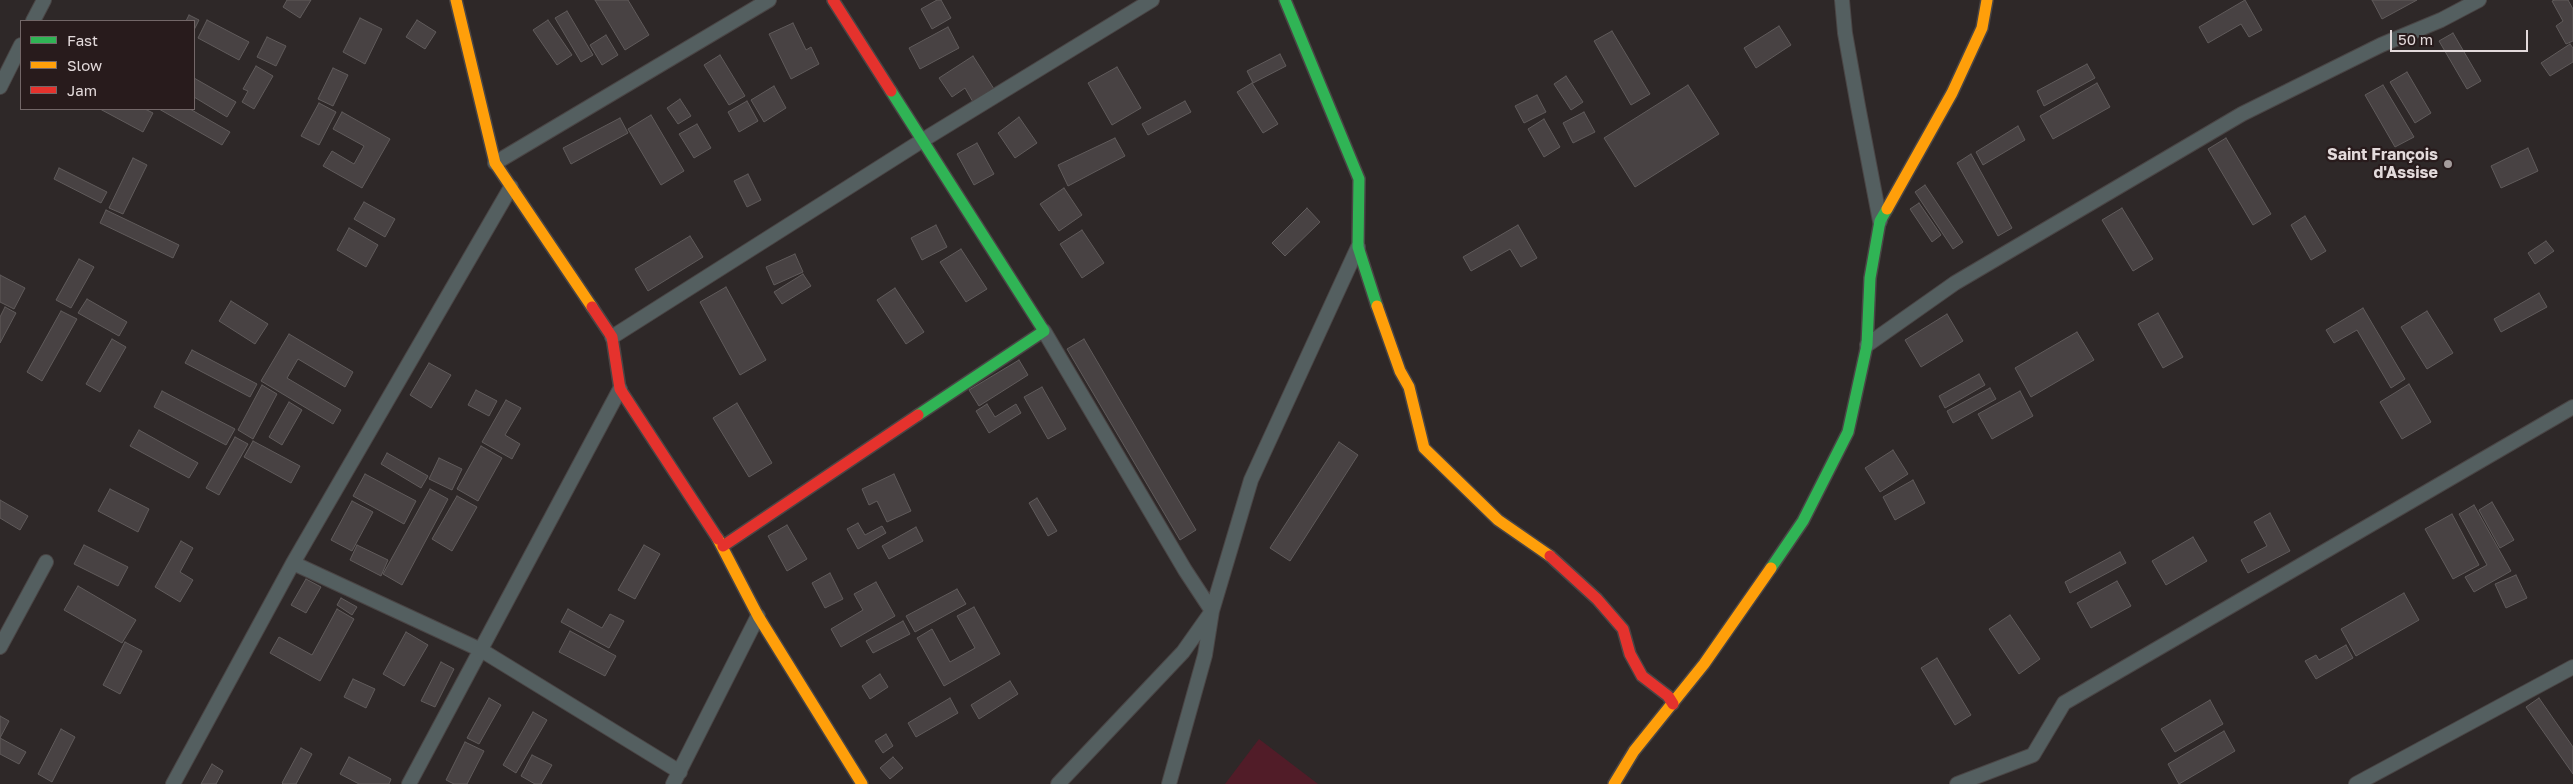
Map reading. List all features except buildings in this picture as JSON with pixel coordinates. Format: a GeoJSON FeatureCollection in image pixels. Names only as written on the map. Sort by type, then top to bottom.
{"type":"FeatureCollection","features":[{"type":"Feature","properties":{"kind":"street"},"geometry":{"type":"LineString","coordinates":[[34,20],[44,0]]}},
{"type":"Feature","properties":{"kind":"street"},"geometry":{"type":"LineString","coordinates":[[456,0],[495,163],[612,337],[620,389],[723,546],[758,616],[862,784]]}},
{"type":"Feature","properties":{"kind":"street"},"geometry":{"type":"LineString","coordinates":[[495,163],[769,0]]}},
{"type":"Feature","properties":{"kind":"street"},"geometry":{"type":"LineString","coordinates":[[833,0],[1044,331],[1185,570],[1212,611]]}},
{"type":"Feature","properties":{"kind":"street"},"geometry":{"type":"LineString","coordinates":[[612,337],[923,140],[1152,0]]}},
{"type":"Feature","properties":{"kind":"street"},"geometry":{"type":"LineString","coordinates":[[1285,0],[1360,179],[1358,247],[1372,294],[1387,330],[1400,371],[1409,387],[1424,448],[1498,520],[1547,554],[1603,606],[1623,630],[1630,654],[1642,676],[1668,696],[1673,704]]}},
{"type":"Feature","properties":{"kind":"street"},"geometry":{"type":"LineString","coordinates":[[1842,0],[1850,61],[1880,221]]}},
{"type":"Feature","properties":{"kind":"street"},"geometry":{"type":"LineString","coordinates":[[1614,784],[1634,751],[1704,664],[1803,521],[1848,432],[1866,345],[1870,278],[1880,221],[1952,93],[1982,28],[1987,0]]}},
{"type":"Feature","properties":{"kind":"street"},"geometry":{"type":"LineString","coordinates":[[1866,345],[1954,283],[2242,114],[2381,44],[2441,20],[2479,0]]}},
{"type":"Feature","properties":{"kind":"street"},"geometry":{"type":"LineString","coordinates":[[0,87],[20,46]]}},
{"type":"Feature","properties":{"kind":"street"},"geometry":{"type":"LineString","coordinates":[[173,784],[294,563],[511,187]]}},
{"type":"Feature","properties":{"kind":"street"},"geometry":{"type":"LineString","coordinates":[[1169,784],[1205,656],[1212,611],[1251,480],[1358,247]]}},
{"type":"Feature","properties":{"kind":"street"},"geometry":{"type":"LineString","coordinates":[[723,546],[1044,331]]}},
{"type":"Feature","properties":{"kind":"street"},"geometry":{"type":"LineString","coordinates":[[409,784],[620,389]]}},
{"type":"Feature","properties":{"kind":"street"},"geometry":{"type":"LineString","coordinates":[[1957,784],[2033,755],[2064,703],[2573,407]]}},
{"type":"Feature","properties":{"kind":"street"},"geometry":{"type":"LineString","coordinates":[[0,648],[46,562]]}},
{"type":"Feature","properties":{"kind":"street"},"geometry":{"type":"LineString","coordinates":[[294,563],[481,650],[677,778],[758,616]]}},
{"type":"Feature","properties":{"kind":"street"},"geometry":{"type":"LineString","coordinates":[[1058,784],[1183,652],[1212,611]]}},
{"type":"Feature","properties":{"kind":"street"},"geometry":{"type":"LineString","coordinates":[[2356,784],[2521,697],[2573,667]]}},
{"type":"Feature","properties":{"kind":"shaded area"},"geometry":{"type":"Polygon","coordinates":[[[1259,739],[1318,784],[1225,784],[1259,739]]]}},
{"type":"Feature","properties":{"kind":"traffic: fast"},"geometry":{"type":"LineString","coordinates":[[1285,0],[1359,179],[1358,247],[1377,306]]}},
{"type":"Feature","properties":{"kind":"traffic: fast"},"geometry":{"type":"LineString","coordinates":[[891,91],[1044,331],[918,415]]}},
{"type":"Feature","properties":{"kind":"traffic: fast"},"geometry":{"type":"LineString","coordinates":[[1771,568],[1803,521],[1848,432],[1867,345],[1870,278],[1880,221],[1887,209]]}},
{"type":"Feature","properties":{"kind":"traffic: slow"},"geometry":{"type":"LineString","coordinates":[[456,0],[495,163],[592,307]]}},
{"type":"Feature","properties":{"kind":"traffic: slow"},"geometry":{"type":"LineString","coordinates":[[1887,209],[1952,93],[1982,28],[1987,0]]}},
{"type":"Feature","properties":{"kind":"traffic: slow"},"geometry":{"type":"LineString","coordinates":[[1377,306],[1400,371],[1409,387],[1424,448],[1498,520],[1550,556]]}},
{"type":"Feature","properties":{"kind":"traffic: slow"},"geometry":{"type":"LineString","coordinates":[[718,539],[758,616],[862,784]]}},
{"type":"Feature","properties":{"kind":"traffic: slow"},"geometry":{"type":"LineString","coordinates":[[1614,784],[1634,751],[1704,664],[1771,568]]}},
{"type":"Feature","properties":{"kind":"traffic: jam"},"geometry":{"type":"LineString","coordinates":[[833,0],[891,91]]}},
{"type":"Feature","properties":{"kind":"traffic: jam"},"geometry":{"type":"LineString","coordinates":[[592,307],[612,337],[620,389],[718,539]]}},
{"type":"Feature","properties":{"kind":"traffic: jam"},"geometry":{"type":"LineString","coordinates":[[723,546],[918,415]]}},
{"type":"Feature","properties":{"kind":"traffic: jam"},"geometry":{"type":"LineString","coordinates":[[1550,556],[1597,599],[1623,629],[1630,654],[1642,676],[1668,696],[1673,704]]}},
{"type":"Feature","properties":{"kind":"place","name":"Saint François d'Assise"},"geometry":{"type":"Point","coordinates":[2448,164]}}]}
